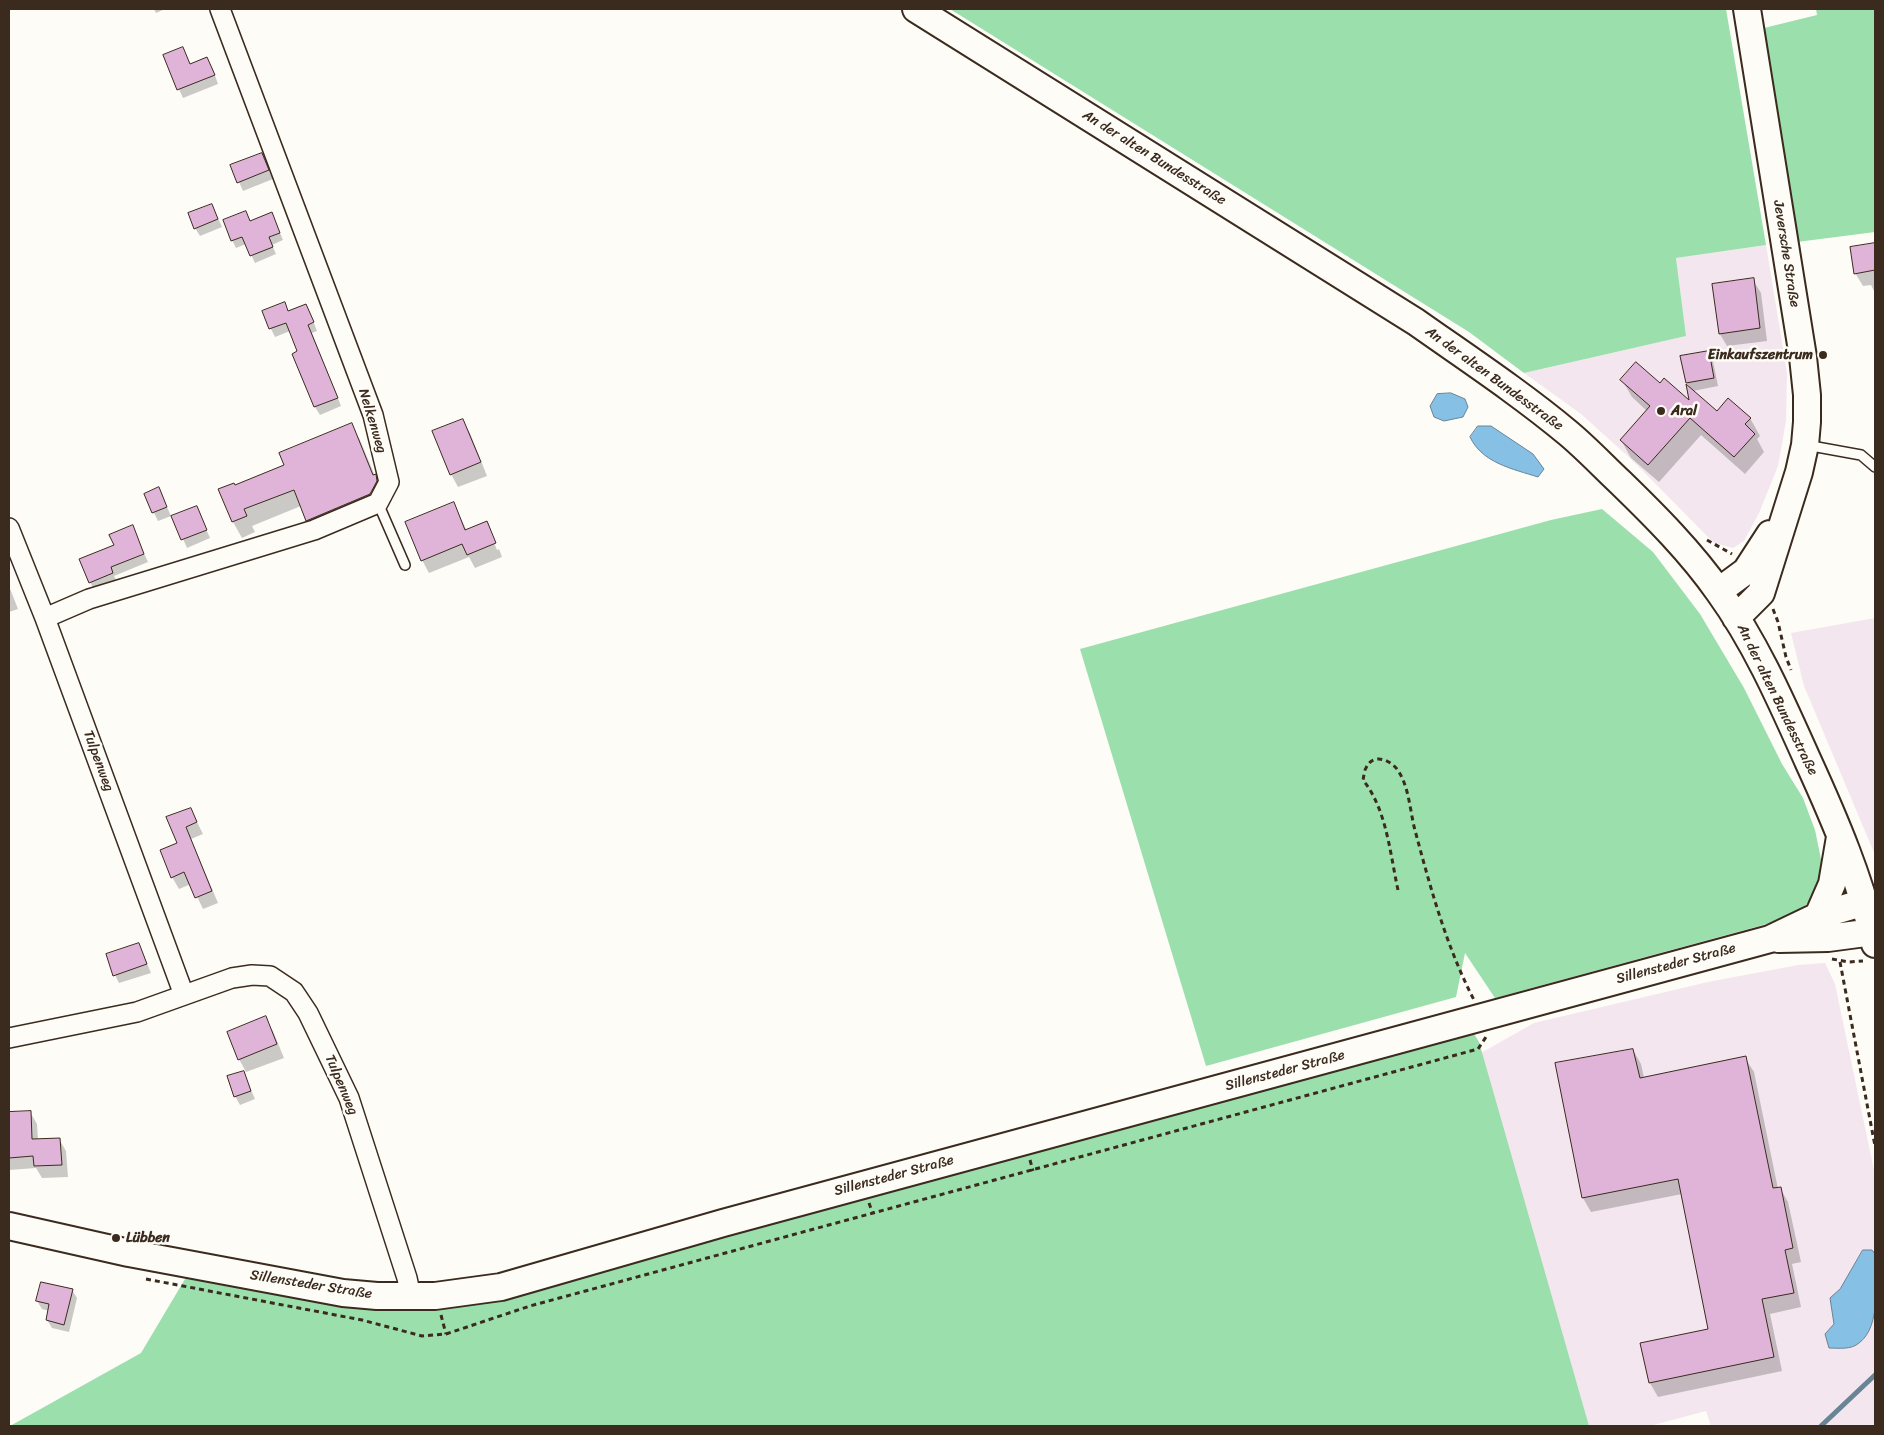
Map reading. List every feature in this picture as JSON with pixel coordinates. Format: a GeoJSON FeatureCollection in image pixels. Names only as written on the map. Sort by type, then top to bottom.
{"type":"FeatureCollection","features":[{"type":"Feature","properties":{"kind":"street","name":"Nelkenweg"},"geometry":{"type":"LineString","coordinates":[[220,9],[373,415],[389,482],[378,503]]}},
{"type":"Feature","properties":{"kind":"street","name":"An der alten Bundesstraße"},"geometry":{"type":"LineString","coordinates":[[916,9],[1408,317],[1493,376],[1568,434],[1606,469],[1673,536],[1719,591],[1736,618],[1780,699],[1840,837],[1865,902],[1872,946]]}},
{"type":"Feature","properties":{"kind":"street","name":"Jeversche Straße"},"geometry":{"type":"LineString","coordinates":[[1736,618],[1761,593],[1792,499],[1805,445],[1807,395],[1803,357],[1747,9]]}},
{"type":"Feature","properties":{"kind":"street","name":"Jeversche Straße"},"geometry":{"type":"LineString","coordinates":[[1719,591],[1746,571],[1792,499]]}},
{"type":"Feature","properties":{"kind":"street"},"geometry":{"type":"LineString","coordinates":[[45,618],[88,599],[314,530],[378,503]]}},
{"type":"Feature","properties":{"kind":"street","name":"Tulpenweg"},"geometry":{"type":"LineString","coordinates":[[9,528],[45,618],[184,995]]}},
{"type":"Feature","properties":{"kind":"street"},"geometry":{"type":"LineString","coordinates":[[1818,916],[1832,884],[1840,837]]}},
{"type":"Feature","properties":{"kind":"street","name":"Sillensteder Straße"},"geometry":{"type":"LineString","coordinates":[[9,1226],[129,1252],[343,1293],[435,1296],[501,1287],[723,1223],[1770,939],[1818,916],[1865,902]]}},
{"type":"Feature","properties":{"kind":"street","name":"Sillensteder Straße"},"geometry":{"type":"LineString","coordinates":[[1770,939],[1828,938],[1872,946]]}},
{"type":"Feature","properties":{"kind":"street","name":"Tulpenweg"},"geometry":{"type":"LineString","coordinates":[[9,1038],[137,1012],[232,978],[252,975],[270,976],[294,992],[308,1013],[349,1098],[407,1278],[410,1296]]}},
{"type":"Feature","properties":{"kind":"lane"},"geometry":{"type":"LineString","coordinates":[[1805,445],[1861,455],[1875,467]]}},
{"type":"Feature","properties":{"kind":"lane"},"geometry":{"type":"LineString","coordinates":[[378,503],[405,565]]}},
{"type":"Feature","properties":{"kind":"path"},"geometry":{"type":"LineString","coordinates":[[1398,890],[1384,823],[1373,792],[1363,780],[1366,767],[1372,762],[1381,759],[1391,761],[1399,772],[1406,788],[1415,832],[1433,896],[1460,974],[1483,1017]]}},
{"type":"Feature","properties":{"kind":"path"},"geometry":{"type":"LineString","coordinates":[[1872,946],[1849,962],[1840,962],[1875,1146]]}},
{"type":"Feature","properties":{"kind":"shaded area"},"geometry":{"type":"Polygon","coordinates":[[[1766,245],[1787,373],[1786,421],[1778,466],[1759,513],[1744,541],[1733,548],[1714,543],[1631,459],[1581,414],[1524,373],[1686,336],[1676,258],[1766,245]]]}},
{"type":"Feature","properties":{"kind":"shaded area"},"geometry":{"type":"Polygon","coordinates":[[[1875,618],[1875,855],[1804,686],[1791,633],[1875,618]]]}},
{"type":"Feature","properties":{"kind":"shaded area"},"geometry":{"type":"Polygon","coordinates":[[[1825,963],[1835,984],[1875,1175],[1875,1426],[1711,1426],[1706,1411],[1650,1426],[1587,1426],[1479,1054],[1534,1023],[1708,982],[1798,965],[1825,963]]]}},
{"type":"Feature","properties":{"kind":"green space"},"geometry":{"type":"Polygon","coordinates":[[[950,9],[1726,9],[1766,245],[1676,258],[1686,336],[1524,373],[1469,332],[950,9]]]}},
{"type":"Feature","properties":{"kind":"green space"},"geometry":{"type":"Polygon","coordinates":[[[1816,9],[1875,9],[1875,232],[1797,242],[1764,28],[1817,15],[1816,9]]]}},
{"type":"Feature","properties":{"kind":"green space"},"geometry":{"type":"Polygon","coordinates":[[[1602,509],[1653,552],[1700,614],[1744,688],[1782,764],[1803,798],[1815,830],[1822,864],[1816,893],[1796,916],[1495,998],[1465,953],[1456,997],[1206,1066],[1080,649],[1551,520],[1602,509]]]}},
{"type":"Feature","properties":{"kind":"green space"},"geometry":{"type":"Polygon","coordinates":[[[1471,1029],[1479,1042],[1589,1426],[10,1426],[141,1353],[188,1274],[433,1302],[1471,1029]]]}},
{"type":"Feature","properties":{"kind":"water"},"geometry":{"type":"Polygon","coordinates":[[[1451,393],[1465,399],[1468,407],[1463,417],[1444,421],[1434,417],[1430,406],[1437,394],[1451,393]]]}},
{"type":"Feature","properties":{"kind":"water"},"geometry":{"type":"Polygon","coordinates":[[[1478,426],[1491,426],[1533,454],[1544,469],[1538,477],[1509,468],[1490,459],[1475,446],[1470,437],[1478,426]]]}},
{"type":"Feature","properties":{"kind":"water"},"geometry":{"type":"Polygon","coordinates":[[[1863,1250],[1872,1250],[1875,1254],[1876,1302],[1871,1325],[1866,1335],[1856,1345],[1845,1348],[1829,1348],[1825,1334],[1834,1324],[1830,1298],[1840,1289],[1863,1250]]]}},
{"type":"Feature","properties":{"kind":"building"},"geometry":{"type":"Polygon","coordinates":[[[183,47],[190,64],[207,57],[215,75],[177,90],[163,55],[183,47]]]}},
{"type":"Feature","properties":{"kind":"building"},"geometry":{"type":"Polygon","coordinates":[[[262,153],[269,170],[237,183],[230,165],[262,153]]]}},
{"type":"Feature","properties":{"kind":"building"},"geometry":{"type":"Polygon","coordinates":[[[212,204],[218,219],[194,229],[188,213],[212,204]]]}},
{"type":"Feature","properties":{"kind":"building"},"geometry":{"type":"Polygon","coordinates":[[[246,211],[250,221],[272,212],[280,233],[269,237],[273,247],[250,256],[242,237],[231,241],[223,220],[246,211]]]}},
{"type":"Feature","properties":{"kind":"building"},"geometry":{"type":"Polygon","coordinates":[[[1875,243],[1875,270],[1854,274],[1850,247],[1875,243]]]}},
{"type":"Feature","properties":{"kind":"building"},"geometry":{"type":"Polygon","coordinates":[[[1754,278],[1760,328],[1719,334],[1712,284],[1754,278]]]}},
{"type":"Feature","properties":{"kind":"building"},"geometry":{"type":"Polygon","coordinates":[[[285,302],[288,311],[306,304],[314,322],[308,325],[338,398],[314,407],[292,354],[297,351],[286,323],[269,329],[262,311],[285,302]]]}},
{"type":"Feature","properties":{"kind":"building"},"geometry":{"type":"Polygon","coordinates":[[[1709,351],[1714,378],[1686,383],[1680,356],[1709,351]]]}},
{"type":"Feature","properties":{"kind":"building"},"geometry":{"type":"Polygon","coordinates":[[[1636,362],[1660,383],[1664,378],[1689,400],[1686,384],[1717,411],[1728,398],[1751,418],[1745,424],[1755,434],[1734,457],[1690,418],[1648,465],[1620,440],[1650,406],[1620,380],[1636,362]]]}},
{"type":"Feature","properties":{"kind":"building"},"geometry":{"type":"Polygon","coordinates":[[[463,419],[481,462],[450,475],[432,431],[463,419]]]}},
{"type":"Feature","properties":{"kind":"building"},"geometry":{"type":"Polygon","coordinates":[[[352,423],[373,475],[376,474],[377,481],[370,494],[306,521],[294,490],[244,509],[247,516],[232,522],[218,489],[234,483],[235,485],[284,465],[279,453],[352,423]]]}},
{"type":"Feature","properties":{"kind":"building"},"geometry":{"type":"Polygon","coordinates":[[[159,487],[167,507],[152,513],[144,494],[159,487]]]}},
{"type":"Feature","properties":{"kind":"building"},"geometry":{"type":"Polygon","coordinates":[[[454,502],[465,530],[487,521],[496,543],[467,555],[462,544],[421,561],[405,522],[454,502]]]}},
{"type":"Feature","properties":{"kind":"building"},"geometry":{"type":"Polygon","coordinates":[[[197,506],[207,530],[181,540],[171,516],[197,506]]]}},
{"type":"Feature","properties":{"kind":"building"},"geometry":{"type":"Polygon","coordinates":[[[133,525],[144,554],[111,567],[113,573],[89,583],[79,559],[114,545],[109,535],[133,525]]]}},
{"type":"Feature","properties":{"kind":"building"},"geometry":{"type":"Polygon","coordinates":[[[191,808],[197,822],[186,827],[212,891],[195,898],[184,872],[171,878],[160,850],[177,843],[166,817],[191,808]]]}},
{"type":"Feature","properties":{"kind":"building"},"geometry":{"type":"Polygon","coordinates":[[[139,943],[147,964],[113,976],[106,954],[139,943]]]}},
{"type":"Feature","properties":{"kind":"building"},"geometry":{"type":"Polygon","coordinates":[[[266,1016],[277,1044],[238,1060],[227,1032],[266,1016]]]}},
{"type":"Feature","properties":{"kind":"building"},"geometry":{"type":"Polygon","coordinates":[[[1633,1049],[1640,1078],[1746,1056],[1773,1188],[1781,1187],[1793,1248],[1785,1250],[1794,1293],[1762,1299],[1774,1357],[1649,1383],[1640,1343],[1708,1329],[1678,1179],[1582,1198],[1555,1063],[1633,1049]]]}},
{"type":"Feature","properties":{"kind":"building"},"geometry":{"type":"Polygon","coordinates":[[[244,1071],[251,1091],[234,1097],[227,1076],[244,1071]]]}},
{"type":"Feature","properties":{"kind":"building"},"geometry":{"type":"Polygon","coordinates":[[[31,1111],[32,1139],[60,1138],[62,1165],[34,1166],[33,1156],[9,1158],[9,1112],[31,1111]]]}},
{"type":"Feature","properties":{"kind":"building"},"geometry":{"type":"Polygon","coordinates":[[[41,1282],[73,1289],[64,1325],[46,1320],[49,1304],[36,1301],[41,1282]]]}},
{"type":"Feature","properties":{"kind":"waterway"},"geometry":{"type":"LineString","coordinates":[[1821,1426],[1875,1375]]}},
{"type":"Feature","properties":{"kind":"place","name":"Einkaufszentrum"},"geometry":{"type":"Point","coordinates":[1823,355]}},
{"type":"Feature","properties":{"kind":"place","name":"Aral"},"geometry":{"type":"Point","coordinates":[1661,411]}},
{"type":"Feature","properties":{"kind":"place","name":"Lübben"},"geometry":{"type":"Point","coordinates":[116,1238]}}]}
